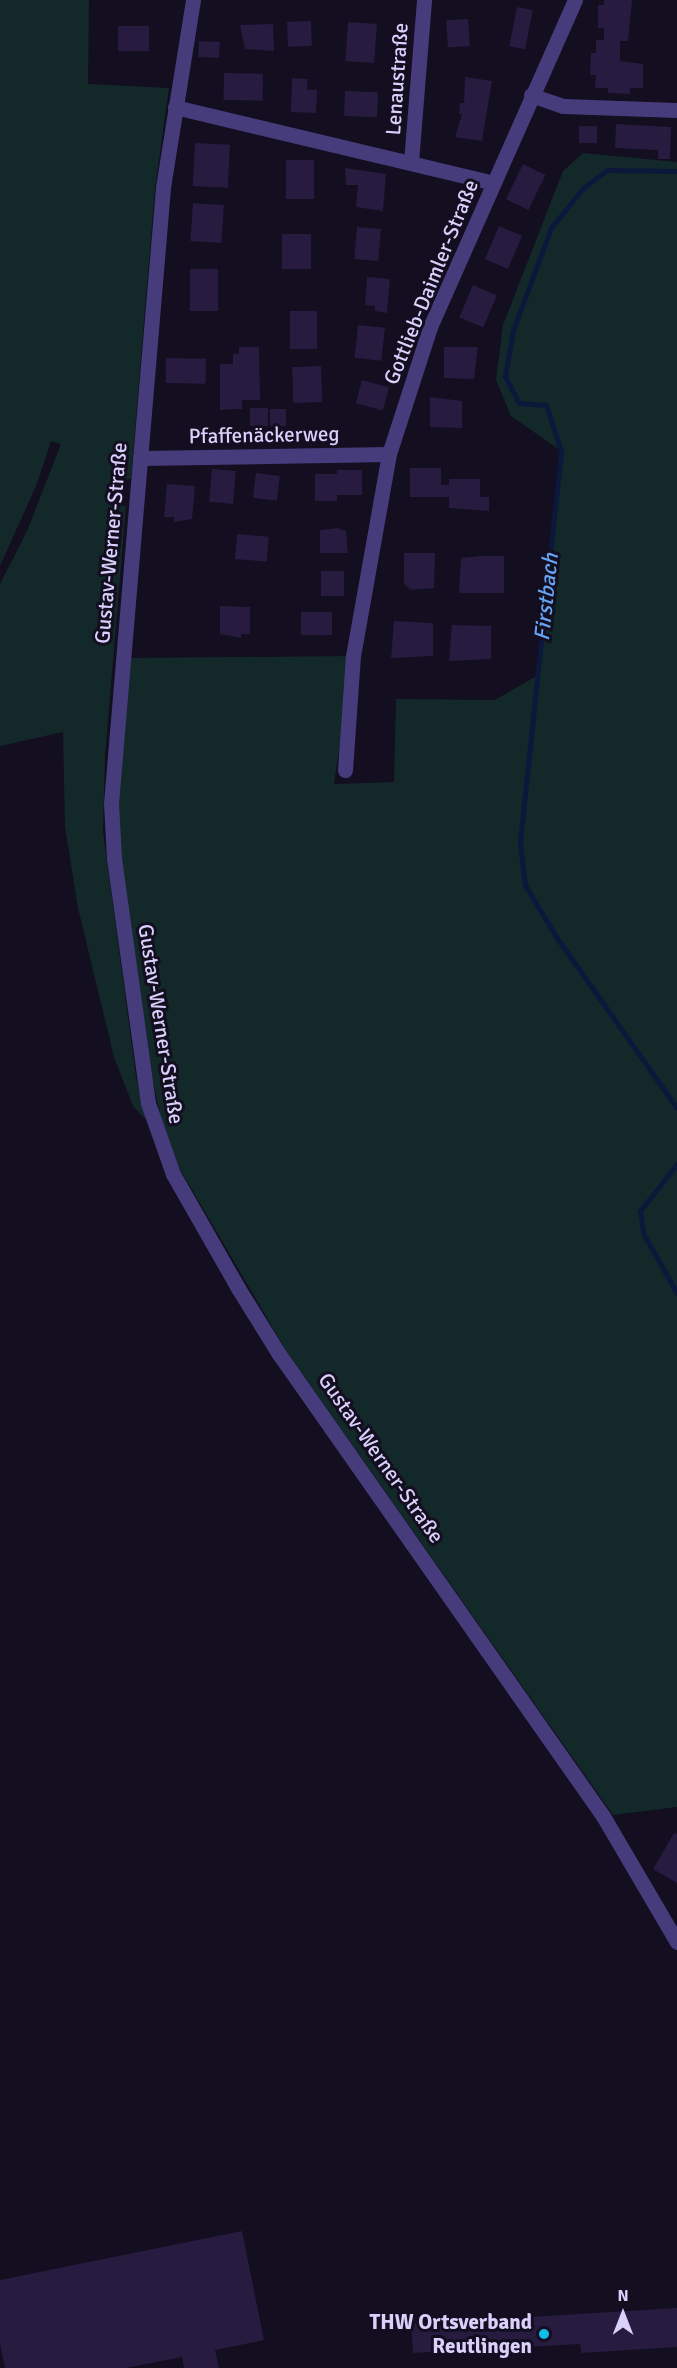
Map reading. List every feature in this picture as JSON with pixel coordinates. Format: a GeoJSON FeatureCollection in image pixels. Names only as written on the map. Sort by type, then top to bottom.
{"type":"FeatureCollection","features":[{"type":"Feature","properties":{"kind":"street","name":"Gustav-Werner-Straße"},"geometry":{"type":"LineString","coordinates":[[194,0],[163,188],[111,803],[114,858],[143,1075],[163,1152],[196,1217],[279,1354],[603,1816],[677,1942]]}},
{"type":"Feature","properties":{"kind":"street","name":"Lenaustraße"},"geometry":{"type":"LineString","coordinates":[[411,162],[424,0]]}},
{"type":"Feature","properties":{"kind":"street","name":"Gottlieb-Daimler-Straße"},"geometry":{"type":"LineString","coordinates":[[345,770],[353,656],[371,536],[389,454],[430,327],[575,0]]}},
{"type":"Feature","properties":{"kind":"street"},"geometry":{"type":"LineString","coordinates":[[531,95],[563,106],[677,110]]}},
{"type":"Feature","properties":{"kind":"street"},"geometry":{"type":"LineString","coordinates":[[175,107],[493,183]]}},
{"type":"Feature","properties":{"kind":"street","name":"Pfaffenäckerweg"},"geometry":{"type":"LineString","coordinates":[[140,458],[389,454]]}},
{"type":"Feature","properties":{"kind":"green space"},"geometry":{"type":"Polygon","coordinates":[[[0,0],[89,0],[88,84],[169,88],[155,189],[131,478],[110,486],[109,505],[126,506],[105,756],[103,831],[136,1076],[146,1120],[133,1106],[114,1057],[78,908],[65,827],[63,732],[0,746],[0,584],[27,531],[61,444],[51,441],[36,486],[0,566],[0,0]]]}},
{"type":"Feature","properties":{"kind":"green space"},"geometry":{"type":"Polygon","coordinates":[[[583,153],[677,162],[677,1807],[613,1815],[287,1352],[181,1171],[163,1127],[151,1073],[120,857],[117,803],[128,658],[353,656],[334,784],[394,782],[396,699],[495,700],[540,674],[561,451],[511,416],[496,380],[503,325],[563,171],[583,153]]]}},
{"type":"Feature","properties":{"kind":"building"},"geometry":{"type":"Polygon","coordinates":[[[604,0],[632,0],[628,41],[620,41],[620,61],[643,64],[643,88],[630,88],[630,94],[608,93],[608,88],[595,88],[596,75],[590,75],[591,53],[596,53],[596,40],[604,40],[604,28],[598,28],[598,5],[604,5],[604,0]]]}},
{"type":"Feature","properties":{"kind":"building"},"geometry":{"type":"Polygon","coordinates":[[[517,7],[533,10],[525,49],[509,46],[517,7]]]}},
{"type":"Feature","properties":{"kind":"building"},"geometry":{"type":"Polygon","coordinates":[[[468,19],[470,46],[448,47],[446,21],[468,19]]]}},
{"type":"Feature","properties":{"kind":"building"},"geometry":{"type":"Polygon","coordinates":[[[311,21],[312,46],[288,47],[287,22],[311,21]]]}},
{"type":"Feature","properties":{"kind":"building"},"geometry":{"type":"Polygon","coordinates":[[[348,22],[377,24],[374,63],[345,61],[348,22]]]}},
{"type":"Feature","properties":{"kind":"building"},"geometry":{"type":"Polygon","coordinates":[[[273,24],[274,51],[245,49],[240,25],[273,24]]]}},
{"type":"Feature","properties":{"kind":"building"},"geometry":{"type":"Polygon","coordinates":[[[118,26],[149,26],[149,51],[118,51],[118,26]]]}},
{"type":"Feature","properties":{"kind":"building"},"geometry":{"type":"Polygon","coordinates":[[[199,41],[220,42],[219,58],[198,57],[199,41]]]}},
{"type":"Feature","properties":{"kind":"building"},"geometry":{"type":"Polygon","coordinates":[[[224,73],[263,74],[263,101],[224,100],[224,73]]]}},
{"type":"Feature","properties":{"kind":"building"},"geometry":{"type":"Polygon","coordinates":[[[465,77],[492,81],[482,141],[455,137],[462,114],[459,114],[460,103],[464,103],[465,77]]]}},
{"type":"Feature","properties":{"kind":"building"},"geometry":{"type":"Polygon","coordinates":[[[292,78],[308,79],[307,90],[317,90],[316,113],[291,112],[292,78]]]}},
{"type":"Feature","properties":{"kind":"building"},"geometry":{"type":"Polygon","coordinates":[[[345,91],[378,92],[377,117],[344,116],[345,91]]]}},
{"type":"Feature","properties":{"kind":"building"},"geometry":{"type":"Polygon","coordinates":[[[616,124],[671,127],[670,159],[658,159],[658,150],[615,148],[616,124]]]}},
{"type":"Feature","properties":{"kind":"building"},"geometry":{"type":"Polygon","coordinates":[[[579,126],[597,126],[597,143],[579,143],[579,126]]]}},
{"type":"Feature","properties":{"kind":"building"},"geometry":{"type":"Polygon","coordinates":[[[195,143],[230,145],[228,188],[193,186],[195,143]]]}},
{"type":"Feature","properties":{"kind":"building"},"geometry":{"type":"Polygon","coordinates":[[[286,160],[314,160],[314,199],[286,199],[286,160]]]}},
{"type":"Feature","properties":{"kind":"building"},"geometry":{"type":"Polygon","coordinates":[[[523,164],[545,175],[528,210],[506,199],[523,164]]]}},
{"type":"Feature","properties":{"kind":"building"},"geometry":{"type":"Polygon","coordinates":[[[345,168],[386,174],[383,211],[356,207],[358,185],[346,185],[345,168]]]}},
{"type":"Feature","properties":{"kind":"building"},"geometry":{"type":"Polygon","coordinates":[[[193,203],[224,205],[221,243],[190,241],[193,203]]]}},
{"type":"Feature","properties":{"kind":"building"},"geometry":{"type":"Polygon","coordinates":[[[499,226],[522,236],[508,269],[485,259],[499,226]]]}},
{"type":"Feature","properties":{"kind":"building"},"geometry":{"type":"Polygon","coordinates":[[[357,227],[381,229],[378,261],[354,259],[357,227]]]}},
{"type":"Feature","properties":{"kind":"building"},"geometry":{"type":"Polygon","coordinates":[[[282,234],[311,234],[311,269],[282,269],[282,234]]]}},
{"type":"Feature","properties":{"kind":"building"},"geometry":{"type":"Polygon","coordinates":[[[190,269],[218,269],[218,311],[190,311],[190,269]]]}},
{"type":"Feature","properties":{"kind":"building"},"geometry":{"type":"Polygon","coordinates":[[[367,277],[390,279],[387,313],[375,311],[375,306],[365,305],[367,277]]]}},
{"type":"Feature","properties":{"kind":"building"},"geometry":{"type":"Polygon","coordinates":[[[473,285],[497,295],[483,327],[459,317],[473,285]]]}},
{"type":"Feature","properties":{"kind":"building"},"geometry":{"type":"Polygon","coordinates":[[[290,311],[317,311],[317,349],[290,349],[290,311]]]}},
{"type":"Feature","properties":{"kind":"building"},"geometry":{"type":"Polygon","coordinates":[[[358,325],[385,328],[381,361],[355,358],[358,325]]]}},
{"type":"Feature","properties":{"kind":"building"},"geometry":{"type":"Polygon","coordinates":[[[239,347],[259,347],[260,400],[242,400],[242,409],[220,410],[220,364],[233,364],[233,354],[239,354],[239,347]]]}},
{"type":"Feature","properties":{"kind":"building"},"geometry":{"type":"Polygon","coordinates":[[[444,347],[478,347],[474,379],[444,378],[444,347]]]}},
{"type":"Feature","properties":{"kind":"building"},"geometry":{"type":"Polygon","coordinates":[[[166,358],[206,359],[206,384],[166,383],[166,358]]]}},
{"type":"Feature","properties":{"kind":"building"},"geometry":{"type":"Polygon","coordinates":[[[321,366],[322,402],[293,403],[292,367],[321,366]]]}},
{"type":"Feature","properties":{"kind":"building"},"geometry":{"type":"Polygon","coordinates":[[[362,380],[389,387],[383,410],[356,403],[362,380]]]}},
{"type":"Feature","properties":{"kind":"building"},"geometry":{"type":"Polygon","coordinates":[[[430,397],[462,401],[462,428],[430,427],[430,397]]]}},
{"type":"Feature","properties":{"kind":"building"},"geometry":{"type":"Polygon","coordinates":[[[250,408],[268,408],[268,426],[250,426],[250,408]]]}},
{"type":"Feature","properties":{"kind":"building"},"geometry":{"type":"Polygon","coordinates":[[[270,409],[286,409],[286,426],[270,426],[270,409]]]}},
{"type":"Feature","properties":{"kind":"building"},"geometry":{"type":"Polygon","coordinates":[[[410,468],[441,468],[441,485],[449,485],[449,479],[480,479],[480,497],[489,497],[489,511],[449,508],[449,497],[410,497],[410,468]]]}},
{"type":"Feature","properties":{"kind":"building"},"geometry":{"type":"Polygon","coordinates":[[[212,469],[236,471],[233,504],[209,502],[212,469]]]}},
{"type":"Feature","properties":{"kind":"building"},"geometry":{"type":"Polygon","coordinates":[[[337,470],[362,470],[362,495],[337,495],[337,501],[315,501],[315,474],[337,474],[337,470]]]}},
{"type":"Feature","properties":{"kind":"building"},"geometry":{"type":"Polygon","coordinates":[[[256,473],[280,476],[277,501],[253,498],[256,473]]]}},
{"type":"Feature","properties":{"kind":"building"},"geometry":{"type":"Polygon","coordinates":[[[167,484],[195,486],[192,519],[174,522],[174,517],[164,517],[167,484]]]}},
{"type":"Feature","properties":{"kind":"building"},"geometry":{"type":"Polygon","coordinates":[[[110,491],[119,491],[119,504],[110,504],[110,491]]]}},
{"type":"Feature","properties":{"kind":"building"},"geometry":{"type":"Polygon","coordinates":[[[338,528],[346,531],[348,553],[320,553],[320,530],[338,528]]]}},
{"type":"Feature","properties":{"kind":"building"},"geometry":{"type":"Polygon","coordinates":[[[237,534],[269,537],[267,562],[235,559],[237,534]]]}},
{"type":"Feature","properties":{"kind":"building"},"geometry":{"type":"Polygon","coordinates":[[[404,553],[435,553],[434,588],[410,590],[404,583],[404,553]]]}},
{"type":"Feature","properties":{"kind":"building"},"geometry":{"type":"Polygon","coordinates":[[[504,556],[504,593],[459,593],[461,558],[504,556]]]}},
{"type":"Feature","properties":{"kind":"building"},"geometry":{"type":"Polygon","coordinates":[[[321,571],[344,571],[344,596],[321,596],[321,571]]]}},
{"type":"Feature","properties":{"kind":"building"},"geometry":{"type":"Polygon","coordinates":[[[220,606],[250,607],[250,634],[241,634],[241,638],[220,634],[220,606]]]}},
{"type":"Feature","properties":{"kind":"building"},"geometry":{"type":"Polygon","coordinates":[[[301,612],[332,612],[332,635],[301,635],[301,612]]]}},
{"type":"Feature","properties":{"kind":"building"},"geometry":{"type":"Polygon","coordinates":[[[394,621],[433,623],[433,656],[391,658],[394,621]]]}},
{"type":"Feature","properties":{"kind":"building"},"geometry":{"type":"Polygon","coordinates":[[[452,625],[491,626],[491,659],[449,661],[452,625]]]}},
{"type":"Feature","properties":{"kind":"building"},"geometry":{"type":"Polygon","coordinates":[[[674,1833],[677,1834],[677,1883],[653,1869],[674,1833]]]}},
{"type":"Feature","properties":{"kind":"building"},"geometry":{"type":"Polygon","coordinates":[[[242,2231],[264,2340],[215,2350],[219,2368],[184,2368],[182,2357],[126,2368],[5,2368],[0,2344],[0,2280],[242,2231]]]}},
{"type":"Feature","properties":{"kind":"building","name":"THW Ortsverband Reutlingen"},"geometry":{"type":"Polygon","coordinates":[[[677,2308],[677,2347],[581,2353],[580,2344],[413,2353],[411,2324],[677,2308]]]}},
{"type":"Feature","properties":{"kind":"waterway","name":"Firstbach"},"geometry":{"type":"LineString","coordinates":[[677,171],[607,170],[583,188],[551,228],[513,330],[505,376],[519,403],[546,405],[561,451],[520,843],[525,885],[557,938],[677,1108]]}},
{"type":"Feature","properties":{"kind":"waterway"},"geometry":{"type":"LineString","coordinates":[[677,1164],[640,1211],[644,1235],[677,1293]]}},
{"type":"Feature","properties":{"kind":"place","name":"THW Ortsverband Reutlingen"},"geometry":{"type":"Point","coordinates":[544,2334]}}]}
